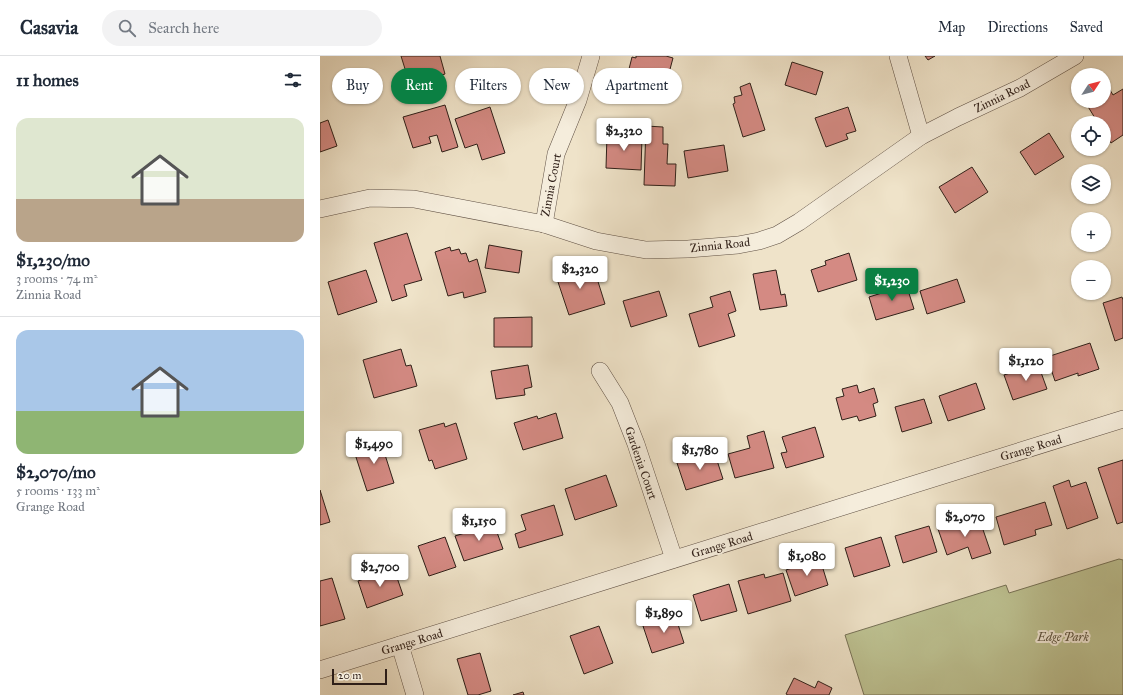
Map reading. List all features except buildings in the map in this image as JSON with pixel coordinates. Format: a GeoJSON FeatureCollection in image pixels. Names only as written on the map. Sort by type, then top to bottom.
{"type":"FeatureCollection","features":[{"type":"Feature","properties":{"kind":"street","name":"Zinnia Court"},"geometry":{"type":"LineString","coordinates":[[544,224],[556,154],[578,100],[591,56]]}},
{"type":"Feature","properties":{"kind":"street"},"geometry":{"type":"LineString","coordinates":[[898,56],[921,136]]}},
{"type":"Feature","properties":{"kind":"street","name":"Zinnia Road"},"geometry":{"type":"LineString","coordinates":[[320,209],[332,205],[370,198],[414,199],[544,224],[596,241],[646,250],[688,249],[738,245],[777,235],[799,222],[921,136],[958,116],[1020,88],[1075,56]]}},
{"type":"Feature","properties":{"kind":"street","name":"Gardenia Court"},"geometry":{"type":"LineString","coordinates":[[600,371],[620,403],[636,444],[674,560]]}},
{"type":"Feature","properties":{"kind":"street","name":"Grange Road"},"geometry":{"type":"LineString","coordinates":[[320,670],[1123,419]]}},
{"type":"Feature","properties":{"kind":"street"},"geometry":{"type":"LineString","coordinates":[[400,645],[416,695]]}},
{"type":"Feature","properties":{"kind":"green space","name":"Edge Park"},"geometry":{"type":"Polygon","coordinates":[[[1119,559],[1123,560],[1123,695],[864,695],[845,635],[1006,585],[1009,593],[1119,559]]]}}]}
